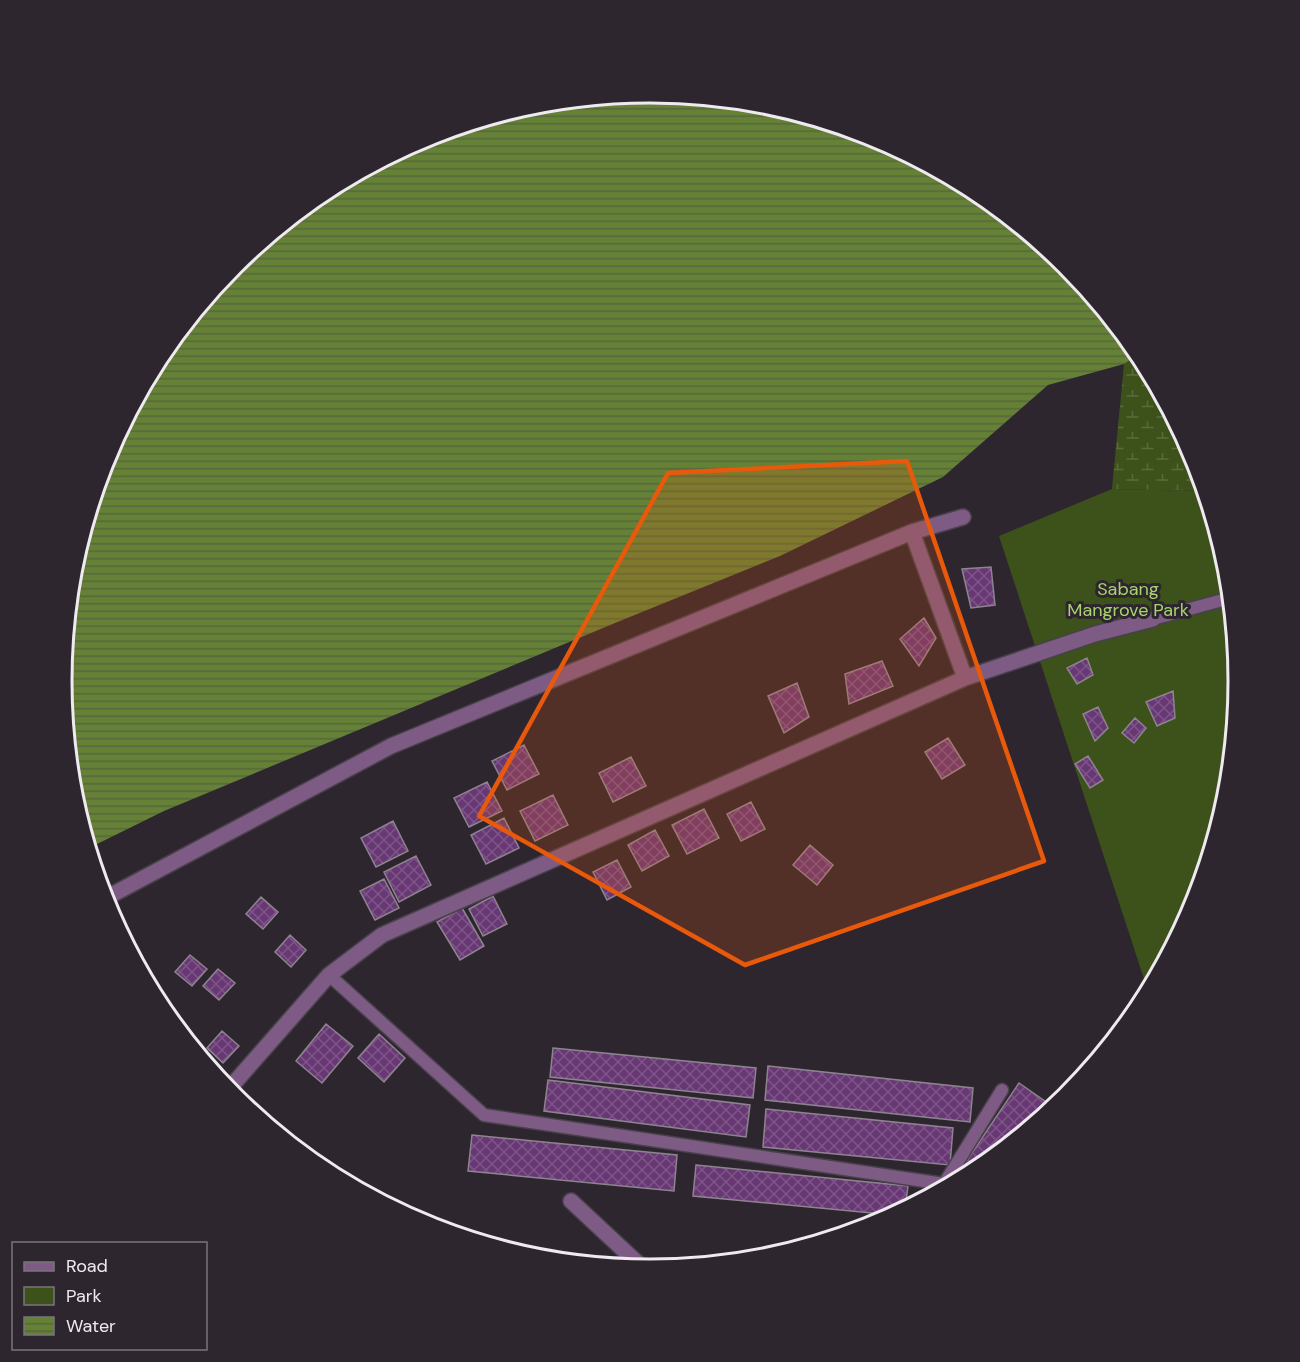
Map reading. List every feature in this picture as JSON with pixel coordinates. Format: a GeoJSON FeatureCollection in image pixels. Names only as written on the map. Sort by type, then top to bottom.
{"type":"FeatureCollection","features":[{"type":"Feature","properties":{"kind":"street"},"geometry":{"type":"LineString","coordinates":[[113,894],[391,746],[912,532],[963,517]]}},
{"type":"Feature","properties":{"kind":"street"},"geometry":{"type":"LineString","coordinates":[[912,532],[965,678]]}},
{"type":"Feature","properties":{"kind":"street"},"geometry":{"type":"LineString","coordinates":[[234,1083],[329,975],[382,935],[965,678],[1095,634],[1154,618]]}},
{"type":"Feature","properties":{"kind":"street"},"geometry":{"type":"LineString","coordinates":[[571,1201],[633,1259]]}},
{"type":"Feature","properties":{"kind":"lane"},"geometry":{"type":"LineString","coordinates":[[1154,618],[1222,600]]}},
{"type":"Feature","properties":{"kind":"lane"},"geometry":{"type":"LineString","coordinates":[[329,975],[484,1115],[932,1185]]}},
{"type":"Feature","properties":{"kind":"lane"},"geometry":{"type":"LineString","coordinates":[[949,1176],[1002,1090]]}},
{"type":"Feature","properties":{"kind":"highlighted area"},"geometry":{"type":"Polygon","coordinates":[[[907,461],[1044,861],[745,965],[479,816],[668,473],[907,461]]]}},
{"type":"Feature","properties":{"kind":"green space"},"geometry":{"type":"Polygon","coordinates":[[[1131,360],[1151,392],[1184,460],[1195,491],[1112,489],[1124,364],[1131,360]]]}},
{"type":"Feature","properties":{"kind":"green space","name":"Sabang Mangrove Park"},"geometry":{"type":"Polygon","coordinates":[[[1112,489],[1195,491],[1197,495],[1217,568],[1227,643],[1227,719],[1223,756],[1217,794],[1197,867],[1168,937],[1145,980],[999,536],[1112,489]]]}},
{"type":"Feature","properties":{"kind":"water"},"geometry":{"type":"Polygon","coordinates":[[[612,104],[688,104],[763,114],[800,123],[871,147],[906,163],[939,180],[1002,222],[1059,272],[1109,329],[1131,360],[1124,364],[1048,385],[943,477],[780,556],[164,811],[96,844],[83,794],[73,719],[73,643],[83,568],[103,495],[116,460],[149,392],[191,329],[215,300],[241,272],[298,222],[361,180],[394,163],[429,147],[500,123],[537,114],[612,104]]]}},
{"type":"Feature","properties":{"kind":"building"},"geometry":{"type":"Polygon","coordinates":[[[991,567],[995,605],[971,608],[962,569],[991,567]]]}},
{"type":"Feature","properties":{"kind":"building"},"geometry":{"type":"Polygon","coordinates":[[[924,618],[936,638],[919,666],[900,639],[924,618]]]}},
{"type":"Feature","properties":{"kind":"building"},"geometry":{"type":"Polygon","coordinates":[[[1087,658],[1093,675],[1077,684],[1067,668],[1087,658]]]}},
{"type":"Feature","properties":{"kind":"building"},"geometry":{"type":"Polygon","coordinates":[[[882,661],[893,686],[849,704],[845,674],[882,661]]]}},
{"type":"Feature","properties":{"kind":"building"},"geometry":{"type":"Polygon","coordinates":[[[797,683],[809,717],[784,733],[768,696],[797,683]]]}},
{"type":"Feature","properties":{"kind":"building"},"geometry":{"type":"Polygon","coordinates":[[[1173,691],[1175,718],[1157,726],[1146,702],[1173,691]]]}},
{"type":"Feature","properties":{"kind":"building"},"geometry":{"type":"Polygon","coordinates":[[[1098,707],[1108,728],[1095,741],[1083,714],[1098,707]]]}},
{"type":"Feature","properties":{"kind":"building"},"geometry":{"type":"Polygon","coordinates":[[[1135,718],[1146,728],[1134,743],[1122,733],[1135,718]]]}},
{"type":"Feature","properties":{"kind":"building"},"geometry":{"type":"Polygon","coordinates":[[[948,738],[965,765],[942,779],[925,752],[948,738]]]}},
{"type":"Feature","properties":{"kind":"building"},"geometry":{"type":"Polygon","coordinates":[[[524,745],[539,774],[507,790],[492,761],[524,745]]]}},
{"type":"Feature","properties":{"kind":"building"},"geometry":{"type":"Polygon","coordinates":[[[1088,756],[1103,780],[1090,788],[1075,764],[1088,756]]]}},
{"type":"Feature","properties":{"kind":"building"},"geometry":{"type":"Polygon","coordinates":[[[631,757],[646,786],[613,802],[599,773],[631,757]]]}},
{"type":"Feature","properties":{"kind":"building"},"geometry":{"type":"Polygon","coordinates":[[[487,782],[502,811],[469,827],[454,798],[487,782]]]}},
{"type":"Feature","properties":{"kind":"building"},"geometry":{"type":"Polygon","coordinates":[[[553,795],[568,825],[535,841],[520,811],[553,795]]]}},
{"type":"Feature","properties":{"kind":"building"},"geometry":{"type":"Polygon","coordinates":[[[751,802],[765,829],[741,841],[727,814],[751,802]]]}},
{"type":"Feature","properties":{"kind":"building"},"geometry":{"type":"Polygon","coordinates":[[[704,809],[719,838],[687,854],[672,825],[704,809]]]}},
{"type":"Feature","properties":{"kind":"building"},"geometry":{"type":"Polygon","coordinates":[[[504,818],[519,848],[486,864],[471,835],[504,818]]]}},
{"type":"Feature","properties":{"kind":"building"},"geometry":{"type":"Polygon","coordinates":[[[393,821],[408,851],[376,867],[361,838],[393,821]]]}},
{"type":"Feature","properties":{"kind":"building"},"geometry":{"type":"Polygon","coordinates":[[[655,830],[669,856],[642,871],[628,845],[655,830]]]}},
{"type":"Feature","properties":{"kind":"building"},"geometry":{"type":"Polygon","coordinates":[[[810,845],[833,865],[817,885],[793,865],[810,845]]]}},
{"type":"Feature","properties":{"kind":"building"},"geometry":{"type":"Polygon","coordinates":[[[416,856],[431,885],[399,902],[384,872],[416,856]]]}},
{"type":"Feature","properties":{"kind":"building"},"geometry":{"type":"Polygon","coordinates":[[[617,860],[631,887],[607,900],[593,872],[617,860]]]}},
{"type":"Feature","properties":{"kind":"building"},"geometry":{"type":"Polygon","coordinates":[[[384,879],[399,908],[375,920],[360,891],[384,879]]]}},
{"type":"Feature","properties":{"kind":"building"},"geometry":{"type":"Polygon","coordinates":[[[493,896],[507,924],[483,936],[469,909],[493,896]]]}},
{"type":"Feature","properties":{"kind":"building"},"geometry":{"type":"Polygon","coordinates":[[[261,897],[278,912],[263,929],[246,914],[261,897]]]}},
{"type":"Feature","properties":{"kind":"building"},"geometry":{"type":"Polygon","coordinates":[[[462,908],[484,946],[460,960],[437,922],[462,908]]]}},
{"type":"Feature","properties":{"kind":"building"},"geometry":{"type":"Polygon","coordinates":[[[290,935],[306,950],[291,967],[275,952],[290,935]]]}},
{"type":"Feature","properties":{"kind":"building"},"geometry":{"type":"Polygon","coordinates":[[[190,955],[207,969],[192,986],[175,972],[190,955]]]}},
{"type":"Feature","properties":{"kind":"building"},"geometry":{"type":"Polygon","coordinates":[[[218,969],[235,983],[219,1000],[203,986],[218,969]]]}},
{"type":"Feature","properties":{"kind":"building"},"geometry":{"type":"Polygon","coordinates":[[[326,1024],[353,1046],[322,1083],[296,1061],[326,1024]]]}},
{"type":"Feature","properties":{"kind":"building"},"geometry":{"type":"Polygon","coordinates":[[[222,1031],[239,1046],[223,1063],[207,1048],[222,1031]]]}},
{"type":"Feature","properties":{"kind":"building"},"geometry":{"type":"Polygon","coordinates":[[[379,1034],[405,1058],[384,1082],[358,1058],[379,1034]]]}},
{"type":"Feature","properties":{"kind":"building"},"geometry":{"type":"Polygon","coordinates":[[[553,1048],[756,1068],[753,1098],[550,1077],[553,1048]]]}},
{"type":"Feature","properties":{"kind":"building"},"geometry":{"type":"Polygon","coordinates":[[[768,1066],[973,1088],[970,1122],[765,1100],[768,1066]]]}},
{"type":"Feature","properties":{"kind":"building"},"geometry":{"type":"Polygon","coordinates":[[[548,1080],[750,1105],[746,1137],[544,1111],[548,1080]]]}},
{"type":"Feature","properties":{"kind":"building"},"geometry":{"type":"Polygon","coordinates":[[[1019,1083],[1046,1102],[1002,1140],[962,1168],[1019,1083]]]}},
{"type":"Feature","properties":{"kind":"building"},"geometry":{"type":"Polygon","coordinates":[[[766,1109],[953,1128],[950,1165],[763,1147],[766,1109]]]}},
{"type":"Feature","properties":{"kind":"building"},"geometry":{"type":"Polygon","coordinates":[[[472,1135],[677,1155],[674,1191],[468,1171],[472,1135]]]}},
{"type":"Feature","properties":{"kind":"building"},"geometry":{"type":"Polygon","coordinates":[[[696,1165],[908,1186],[906,1199],[875,1213],[693,1196],[696,1165]]]}}]}
